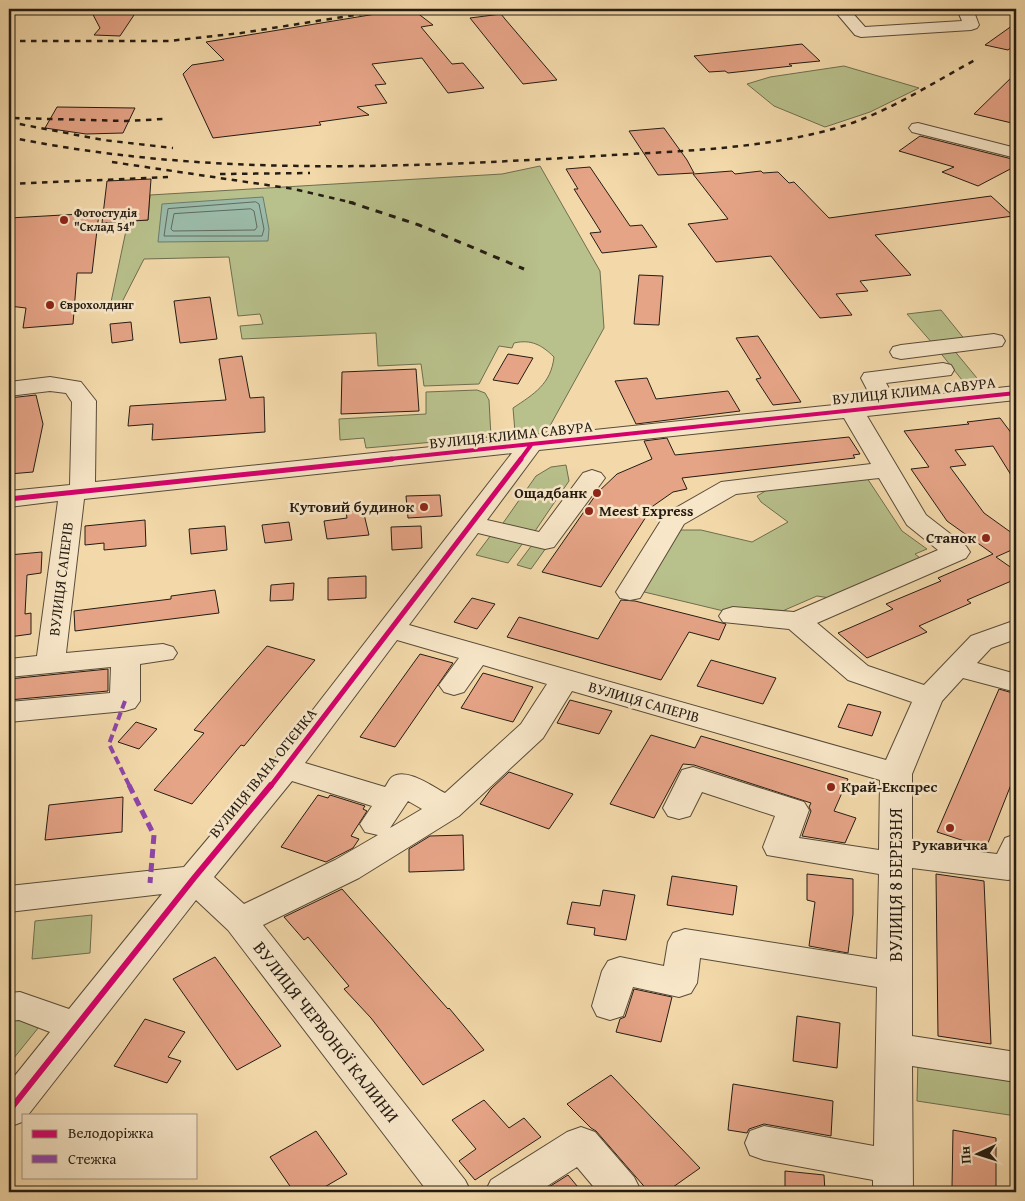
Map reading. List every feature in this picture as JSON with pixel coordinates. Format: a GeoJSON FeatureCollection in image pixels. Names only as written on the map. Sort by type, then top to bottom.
{"type":"FeatureCollection","features":[{"type":"Feature","properties":{"kind":"street"},"geometry":{"type":"LineString","coordinates":[[841,9],[861,32],[970,26],[965,9]]}},
{"type":"Feature","properties":{"kind":"street"},"geometry":{"type":"LineString","coordinates":[[918,128],[1016,153]]}},
{"type":"Feature","properties":{"kind":"street"},"geometry":{"type":"LineString","coordinates":[[901,352],[994,341]]}},
{"type":"Feature","properties":{"kind":"street"},"geometry":{"type":"LineString","coordinates":[[888,407],[872,378],[943,370]]}},
{"type":"Feature","properties":{"kind":"street","name":"ВУЛИЦЯ САПЕРІВ"},"geometry":{"type":"LineString","coordinates":[[9,389],[50,384],[74,386],[84,400],[77,492],[50,664]]}},
{"type":"Feature","properties":{"kind":"street","name":"ВУЛИЦЯ КЛИМА САВУРА"},"geometry":{"type":"LineString","coordinates":[[9,500],[888,407],[1014,396]]}},
{"type":"Feature","properties":{"kind":"street"},"geometry":{"type":"LineString","coordinates":[[733,616],[797,621],[957,552],[916,520],[852,411]]}},
{"type":"Feature","properties":{"kind":"street","name":"ВУЛИЦЯ ІВАНА ОГІЄНКА"},"geometry":{"type":"LineString","coordinates":[[9,1111],[194,878],[285,768],[531,445]]}},
{"type":"Feature","properties":{"kind":"street"},"geometry":{"type":"LineString","coordinates":[[630,592],[674,519],[730,487],[886,470]]}},
{"type":"Feature","properties":{"kind":"street"},"geometry":{"type":"LineString","coordinates":[[472,524],[545,541],[592,478]]}},
{"type":"Feature","properties":{"kind":"street"},"geometry":{"type":"LineString","coordinates":[[797,621],[858,673],[929,698]]}},
{"type":"Feature","properties":{"kind":"street","name":"ВУЛИЦЯ САПЕРІВ"},"geometry":{"type":"LineString","coordinates":[[391,629],[896,774]]}},
{"type":"Feature","properties":{"kind":"street","name":"ВУЛИЦЯ 8 БЕРЕЗНЯ"},"geometry":{"type":"LineString","coordinates":[[893,1179],[896,774],[929,698],[981,642],[1016,629]]}},
{"type":"Feature","properties":{"kind":"street"},"geometry":{"type":"LineString","coordinates":[[9,668],[163,653]]}},
{"type":"Feature","properties":{"kind":"street"},"geometry":{"type":"LineString","coordinates":[[454,685],[476,654]]}},
{"type":"Feature","properties":{"kind":"street"},"geometry":{"type":"LineString","coordinates":[[9,712],[125,701],[126,656]]}},
{"type":"Feature","properties":{"kind":"street"},"geometry":{"type":"LineString","coordinates":[[958,667],[1016,683]]}},
{"type":"Feature","properties":{"kind":"street"},"geometry":{"type":"LineString","coordinates":[[240,921],[347,869],[448,808],[532,731],[565,679]]}},
{"type":"Feature","properties":{"kind":"street"},"geometry":{"type":"LineString","coordinates":[[285,768],[384,812],[403,785],[448,808]]}},
{"type":"Feature","properties":{"kind":"street"},"geometry":{"type":"LineString","coordinates":[[679,808],[694,778],[793,810],[780,847],[896,860],[1008,868],[1016,846]]}},
{"type":"Feature","properties":{"kind":"street"},"geometry":{"type":"LineString","coordinates":[[9,899],[194,878]]}},
{"type":"Feature","properties":{"kind":"street","name":"ВУЛИЦЯ ЧЕРВОНОЇ КАЛИНИ"},"geometry":{"type":"LineString","coordinates":[[194,878],[240,921],[451,1192]]}},
{"type":"Feature","properties":{"kind":"street"},"geometry":{"type":"LineString","coordinates":[[610,1006],[620,971],[678,983],[685,942],[895,976]]}},
{"type":"Feature","properties":{"kind":"street"},"geometry":{"type":"LineString","coordinates":[[9,1007],[20,1006],[75,1026]]}},
{"type":"Feature","properties":{"kind":"street"},"geometry":{"type":"LineString","coordinates":[[894,1048],[1016,1067]]}},
{"type":"Feature","properties":{"kind":"street"},"geometry":{"type":"LineString","coordinates":[[764,1143],[893,1179]]}},
{"type":"Feature","properties":{"kind":"street"},"geometry":{"type":"LineString","coordinates":[[505,1192],[581,1144],[620,1189]]}},
{"type":"Feature","properties":{"kind":"green space"},"geometry":{"type":"Polygon","coordinates":[[[844,66],[919,88],[870,112],[825,127],[774,106],[747,84],[770,77],[844,66]]]}},
{"type":"Feature","properties":{"kind":"green space"},"geometry":{"type":"Polygon","coordinates":[[[540,166],[600,271],[604,328],[546,433],[518,435],[515,432],[513,408],[540,387],[552,366],[554,357],[536,344],[520,342],[514,343],[512,348],[499,346],[479,384],[424,386],[421,364],[378,366],[376,333],[242,339],[240,326],[263,324],[260,314],[238,316],[229,257],[144,259],[122,302],[111,302],[128,221],[148,220],[150,195],[502,174],[540,166]]]}},
{"type":"Feature","properties":{"kind":"green space"},"geometry":{"type":"Polygon","coordinates":[[[941,310],[966,341],[933,344],[907,314],[941,310]]]}},
{"type":"Feature","properties":{"kind":"green space"},"geometry":{"type":"Polygon","coordinates":[[[953,349],[981,383],[966,385],[939,351],[953,349]]]}},
{"type":"Feature","properties":{"kind":"green space"},"geometry":{"type":"Polygon","coordinates":[[[477,390],[485,393],[489,400],[491,437],[366,448],[364,438],[340,440],[339,419],[426,414],[426,392],[477,390]]]}},
{"type":"Feature","properties":{"kind":"green space"},"geometry":{"type":"Polygon","coordinates":[[[566,465],[569,481],[533,534],[501,526],[536,476],[551,467],[566,465]]]}},
{"type":"Feature","properties":{"kind":"green space"},"geometry":{"type":"Polygon","coordinates":[[[867,478],[902,531],[927,549],[915,554],[925,562],[830,598],[817,596],[771,616],[732,613],[640,591],[678,530],[701,530],[752,542],[788,522],[761,502],[757,496],[767,490],[867,478]]]}},
{"type":"Feature","properties":{"kind":"green space"},"geometry":{"type":"Polygon","coordinates":[[[491,535],[523,543],[508,563],[476,555],[491,535]]]}},
{"type":"Feature","properties":{"kind":"green space"},"geometry":{"type":"Polygon","coordinates":[[[532,545],[546,548],[531,569],[517,565],[532,545]]]}},
{"type":"Feature","properties":{"kind":"green space"},"geometry":{"type":"Polygon","coordinates":[[[92,915],[90,953],[32,959],[35,921],[92,915]]]}},
{"type":"Feature","properties":{"kind":"green space"},"geometry":{"type":"Polygon","coordinates":[[[17,1015],[43,1022],[9,1064],[9,1016],[17,1015]]]}},
{"type":"Feature","properties":{"kind":"green space"},"geometry":{"type":"Polygon","coordinates":[[[918,1060],[1016,1076],[1016,1116],[917,1101],[918,1060]]]}},
{"type":"Feature","properties":{"kind":"water"},"geometry":{"type":"Polygon","coordinates":[[[263,197],[269,229],[268,241],[158,242],[162,204],[263,197]]]}},
{"type":"Feature","properties":{"kind":"building"},"geometry":{"type":"Polygon","coordinates":[[[90,9],[138,9],[120,36],[94,35],[100,28],[90,9]]]}},
{"type":"Feature","properties":{"kind":"building"},"geometry":{"type":"Polygon","coordinates":[[[412,9],[433,25],[421,27],[452,64],[463,63],[484,88],[448,93],[422,58],[372,64],[386,84],[375,85],[387,103],[357,107],[369,115],[319,122],[321,125],[213,138],[183,74],[192,65],[224,60],[206,42],[412,9]]]}},
{"type":"Feature","properties":{"kind":"building"},"geometry":{"type":"Polygon","coordinates":[[[501,14],[557,80],[523,84],[470,18],[501,14]]]}},
{"type":"Feature","properties":{"kind":"building"},"geometry":{"type":"Polygon","coordinates":[[[1016,23],[1016,44],[1008,50],[985,45],[1016,23]]]}},
{"type":"Feature","properties":{"kind":"building"},"geometry":{"type":"Polygon","coordinates":[[[802,44],[820,61],[728,73],[725,71],[709,72],[694,56],[802,44]]]}},
{"type":"Feature","properties":{"kind":"building"},"geometry":{"type":"Polygon","coordinates":[[[1016,73],[1016,124],[974,114],[1016,73]]]}},
{"type":"Feature","properties":{"kind":"building"},"geometry":{"type":"Polygon","coordinates":[[[57,107],[135,108],[123,133],[86,134],[45,128],[57,107]]]}},
{"type":"Feature","properties":{"kind":"building"},"geometry":{"type":"Polygon","coordinates":[[[664,128],[694,173],[658,175],[629,131],[664,128]]]}},
{"type":"Feature","properties":{"kind":"building"},"geometry":{"type":"Polygon","coordinates":[[[920,136],[1016,160],[1016,166],[978,186],[942,172],[954,167],[899,151],[920,136]]]}},
{"type":"Feature","properties":{"kind":"building"},"geometry":{"type":"Polygon","coordinates":[[[590,167],[630,226],[642,225],[657,247],[602,253],[590,233],[601,232],[574,189],[578,189],[566,169],[590,167]]]}},
{"type":"Feature","properties":{"kind":"building"},"geometry":{"type":"Polygon","coordinates":[[[732,171],[735,174],[761,171],[763,173],[778,172],[789,183],[794,182],[829,218],[991,196],[1013,216],[875,235],[911,275],[860,281],[868,291],[836,294],[852,315],[820,318],[771,256],[716,262],[688,224],[728,219],[693,174],[732,171]]]}},
{"type":"Feature","properties":{"kind":"building"},"geometry":{"type":"Polygon","coordinates":[[[151,179],[148,220],[102,223],[107,181],[151,179]]]}},
{"type":"Feature","properties":{"kind":"building"},"geometry":{"type":"Polygon","coordinates":[[[99,213],[92,273],[77,273],[73,324],[23,328],[26,308],[9,306],[9,218],[99,213]]]}},
{"type":"Feature","properties":{"kind":"building"},"geometry":{"type":"Polygon","coordinates":[[[639,275],[663,276],[659,325],[634,324],[639,275]]]}},
{"type":"Feature","properties":{"kind":"building"},"geometry":{"type":"Polygon","coordinates":[[[210,297],[217,339],[180,343],[174,301],[210,297]]]}},
{"type":"Feature","properties":{"kind":"building"},"geometry":{"type":"Polygon","coordinates":[[[131,322],[133,340],[112,343],[110,324],[131,322]]]}},
{"type":"Feature","properties":{"kind":"building"},"geometry":{"type":"Polygon","coordinates":[[[758,336],[801,402],[773,405],[756,379],[761,378],[736,338],[758,336]]]}},
{"type":"Feature","properties":{"kind":"building"},"geometry":{"type":"Polygon","coordinates":[[[508,354],[533,358],[518,384],[493,380],[508,354]]]}},
{"type":"Feature","properties":{"kind":"building"},"geometry":{"type":"Polygon","coordinates":[[[242,356],[250,398],[264,397],[265,432],[152,440],[153,424],[128,426],[130,406],[226,400],[219,359],[242,356]]]}},
{"type":"Feature","properties":{"kind":"building"},"geometry":{"type":"Polygon","coordinates":[[[416,369],[419,411],[341,414],[342,372],[416,369]]]}},
{"type":"Feature","properties":{"kind":"building"},"geometry":{"type":"Polygon","coordinates":[[[647,378],[656,399],[728,391],[740,411],[636,424],[615,381],[647,378]]]}},
{"type":"Feature","properties":{"kind":"building"},"geometry":{"type":"Polygon","coordinates":[[[36,395],[43,424],[33,472],[9,474],[9,398],[36,395]]]}},
{"type":"Feature","properties":{"kind":"building"},"geometry":{"type":"Polygon","coordinates":[[[1000,418],[1015,438],[1011,439],[1016,446],[1016,483],[993,446],[955,450],[966,465],[950,467],[984,513],[1016,536],[1016,548],[996,557],[1016,571],[1016,579],[967,600],[971,603],[919,626],[927,632],[867,658],[838,633],[893,609],[886,604],[941,581],[938,578],[993,554],[947,521],[911,469],[929,467],[904,431],[969,424],[967,422],[1000,418]]]}},
{"type":"Feature","properties":{"kind":"building"},"geometry":{"type":"Polygon","coordinates":[[[849,437],[860,454],[853,455],[855,458],[682,478],[687,489],[673,492],[653,506],[601,587],[542,572],[597,493],[617,474],[652,459],[644,441],[667,438],[675,455],[849,437]]]}},
{"type":"Feature","properties":{"kind":"building"},"geometry":{"type":"Polygon","coordinates":[[[440,495],[442,516],[408,518],[406,496],[440,495]]]}},
{"type":"Feature","properties":{"kind":"building"},"geometry":{"type":"Polygon","coordinates":[[[363,510],[369,535],[327,539],[324,521],[347,518],[346,512],[363,510]]]}},
{"type":"Feature","properties":{"kind":"building"},"geometry":{"type":"Polygon","coordinates":[[[145,520],[146,546],[104,550],[104,543],[85,545],[85,526],[145,520]]]}},
{"type":"Feature","properties":{"kind":"building"},"geometry":{"type":"Polygon","coordinates":[[[289,522],[292,540],[265,543],[262,525],[289,522]]]}},
{"type":"Feature","properties":{"kind":"building"},"geometry":{"type":"Polygon","coordinates":[[[225,526],[227,550],[191,554],[189,529],[225,526]]]}},
{"type":"Feature","properties":{"kind":"building"},"geometry":{"type":"Polygon","coordinates":[[[421,526],[422,548],[392,550],[391,527],[421,526]]]}},
{"type":"Feature","properties":{"kind":"building"},"geometry":{"type":"Polygon","coordinates":[[[42,552],[41,573],[27,575],[25,614],[31,613],[31,634],[9,637],[9,555],[42,552]]]}},
{"type":"Feature","properties":{"kind":"building"},"geometry":{"type":"Polygon","coordinates":[[[366,576],[366,598],[328,600],[328,578],[366,576]]]}},
{"type":"Feature","properties":{"kind":"building"},"geometry":{"type":"Polygon","coordinates":[[[294,583],[293,600],[270,601],[271,585],[294,583]]]}},
{"type":"Feature","properties":{"kind":"building"},"geometry":{"type":"Polygon","coordinates":[[[215,590],[219,613],[75,631],[74,611],[171,599],[171,596],[215,590]]]}},
{"type":"Feature","properties":{"kind":"building"},"geometry":{"type":"Polygon","coordinates":[[[472,598],[495,604],[477,629],[454,622],[472,598]]]}},
{"type":"Feature","properties":{"kind":"building"},"geometry":{"type":"Polygon","coordinates":[[[621,600],[635,601],[726,624],[719,640],[689,632],[661,680],[507,637],[519,617],[598,639],[621,600]]]}},
{"type":"Feature","properties":{"kind":"building"},"geometry":{"type":"Polygon","coordinates":[[[267,646],[315,660],[244,746],[241,745],[192,804],[154,790],[204,733],[194,730],[267,646]]]}},
{"type":"Feature","properties":{"kind":"building"},"geometry":{"type":"Polygon","coordinates":[[[420,654],[453,663],[395,747],[360,737],[420,654]]]}},
{"type":"Feature","properties":{"kind":"building"},"geometry":{"type":"Polygon","coordinates":[[[711,660],[776,678],[763,704],[697,686],[711,660]]]}},
{"type":"Feature","properties":{"kind":"building"},"geometry":{"type":"Polygon","coordinates":[[[108,669],[108,691],[9,700],[9,679],[108,669]]]}},
{"type":"Feature","properties":{"kind":"building"},"geometry":{"type":"Polygon","coordinates":[[[483,673],[533,687],[513,722],[461,708],[483,673]]]}},
{"type":"Feature","properties":{"kind":"building"},"geometry":{"type":"Polygon","coordinates":[[[999,689],[1016,694],[1016,772],[986,848],[937,832],[999,689]]]}},
{"type":"Feature","properties":{"kind":"building"},"geometry":{"type":"Polygon","coordinates":[[[570,700],[612,711],[599,734],[557,723],[570,700]]]}},
{"type":"Feature","properties":{"kind":"building"},"geometry":{"type":"Polygon","coordinates":[[[848,704],[881,712],[872,736],[838,727],[848,704]]]}},
{"type":"Feature","properties":{"kind":"building"},"geometry":{"type":"Polygon","coordinates":[[[136,722],[157,729],[139,749],[118,742],[136,722]]]}},
{"type":"Feature","properties":{"kind":"building"},"geometry":{"type":"Polygon","coordinates":[[[651,735],[695,748],[701,736],[848,779],[834,811],[856,818],[845,843],[802,836],[811,811],[809,807],[811,803],[694,765],[683,764],[654,818],[610,804],[651,735]]]}},
{"type":"Feature","properties":{"kind":"building"},"geometry":{"type":"Polygon","coordinates":[[[509,772],[573,794],[549,829],[480,804],[491,789],[509,772]]]}},
{"type":"Feature","properties":{"kind":"building"},"geometry":{"type":"Polygon","coordinates":[[[318,795],[328,798],[330,795],[365,806],[363,809],[367,811],[351,836],[359,839],[353,848],[326,862],[281,847],[318,795]]]}},
{"type":"Feature","properties":{"kind":"building"},"geometry":{"type":"Polygon","coordinates":[[[123,797],[122,832],[45,840],[49,805],[123,797]]]}},
{"type":"Feature","properties":{"kind":"building"},"geometry":{"type":"Polygon","coordinates":[[[463,835],[464,870],[409,872],[409,849],[430,836],[463,835]]]}},
{"type":"Feature","properties":{"kind":"building"},"geometry":{"type":"Polygon","coordinates":[[[807,874],[853,879],[853,914],[848,953],[809,946],[815,902],[807,900],[807,874]]]}},
{"type":"Feature","properties":{"kind":"building"},"geometry":{"type":"Polygon","coordinates":[[[936,874],[984,881],[991,1044],[938,1036],[936,874]]]}},
{"type":"Feature","properties":{"kind":"building"},"geometry":{"type":"Polygon","coordinates":[[[672,876],[737,886],[733,915],[667,905],[672,876]]]}},
{"type":"Feature","properties":{"kind":"building"},"geometry":{"type":"Polygon","coordinates":[[[342,889],[449,1008],[484,1050],[423,1085],[371,1018],[344,989],[349,986],[308,937],[304,940],[284,917],[342,889]]]}},
{"type":"Feature","properties":{"kind":"building"},"geometry":{"type":"Polygon","coordinates":[[[603,890],[635,895],[626,940],[594,935],[595,928],[567,924],[572,902],[600,906],[603,890]]]}},
{"type":"Feature","properties":{"kind":"building"},"geometry":{"type":"Polygon","coordinates":[[[215,957],[281,1046],[237,1070],[173,979],[215,957]]]}},
{"type":"Feature","properties":{"kind":"building"},"geometry":{"type":"Polygon","coordinates":[[[634,989],[672,997],[661,1042],[616,1032],[620,1019],[625,1017],[634,989]]]}},
{"type":"Feature","properties":{"kind":"building"},"geometry":{"type":"Polygon","coordinates":[[[797,1016],[840,1023],[837,1068],[793,1061],[797,1016]]]}},
{"type":"Feature","properties":{"kind":"building"},"geometry":{"type":"Polygon","coordinates":[[[145,1019],[185,1032],[168,1057],[181,1061],[167,1083],[114,1066],[145,1019]]]}},
{"type":"Feature","properties":{"kind":"building"},"geometry":{"type":"Polygon","coordinates":[[[611,1075],[700,1168],[666,1192],[649,1192],[596,1131],[567,1104],[611,1075]]]}},
{"type":"Feature","properties":{"kind":"building"},"geometry":{"type":"Polygon","coordinates":[[[733,1084],[833,1101],[831,1136],[764,1124],[749,1129],[747,1133],[728,1130],[733,1084]]]}},
{"type":"Feature","properties":{"kind":"building"},"geometry":{"type":"Polygon","coordinates":[[[484,1100],[509,1128],[524,1118],[541,1137],[475,1180],[459,1161],[476,1149],[452,1120],[484,1100]]]}},
{"type":"Feature","properties":{"kind":"building"},"geometry":{"type":"Polygon","coordinates":[[[953,1130],[996,1138],[996,1192],[982,1192],[952,1187],[953,1130]]]}},
{"type":"Feature","properties":{"kind":"building"},"geometry":{"type":"Polygon","coordinates":[[[316,1131],[347,1174],[316,1192],[294,1192],[270,1157],[316,1131]]]}},
{"type":"Feature","properties":{"kind":"building"},"geometry":{"type":"Polygon","coordinates":[[[785,1171],[824,1175],[825,1192],[785,1192],[785,1171]]]}},
{"type":"Feature","properties":{"kind":"building"},"geometry":{"type":"Polygon","coordinates":[[[568,1175],[582,1192],[541,1192],[568,1175]]]}},
{"type":"Feature","properties":{"kind":"railway"},"geometry":{"type":"LineString","coordinates":[[9,12],[44,9]]}},
{"type":"Feature","properties":{"kind":"railway"},"geometry":{"type":"LineString","coordinates":[[9,41],[169,41],[241,33],[393,9]]}},
{"type":"Feature","properties":{"kind":"railway"},"geometry":{"type":"LineString","coordinates":[[9,137],[81,150],[154,159],[302,166],[450,164],[656,153],[775,141],[833,129],[888,108],[975,60]]}},
{"type":"Feature","properties":{"kind":"railway"},"geometry":{"type":"LineString","coordinates":[[14,118],[126,121],[164,119]]}},
{"type":"Feature","properties":{"kind":"railway"},"geometry":{"type":"LineString","coordinates":[[9,122],[103,140],[173,148]]}},
{"type":"Feature","properties":{"kind":"railway"},"geometry":{"type":"LineString","coordinates":[[112,162],[294,189],[354,203]]}},
{"type":"Feature","properties":{"kind":"railway"},"geometry":{"type":"LineString","coordinates":[[220,174],[310,173]]}},
{"type":"Feature","properties":{"kind":"railway"},"geometry":{"type":"LineString","coordinates":[[9,184],[168,177]]}},
{"type":"Feature","properties":{"kind":"railway"},"geometry":{"type":"LineString","coordinates":[[349,202],[419,225],[524,269]]}},
{"type":"Feature","properties":{"kind":"marked path"},"geometry":{"type":"LineString","coordinates":[[125,701],[109,744],[154,835],[150,883]]}},
{"type":"Feature","properties":{"kind":"cycle path"},"geometry":{"type":"LineString","coordinates":[[9,499],[1016,393]]}},
{"type":"Feature","properties":{"kind":"cycle path"},"geometry":{"type":"LineString","coordinates":[[9,1111],[194,878],[285,768],[531,445]]}},
{"type":"Feature","properties":{"kind":"place","name":"Фотостудія \"Склад 54\""},"geometry":{"type":"Point","coordinates":[64,220]}},
{"type":"Feature","properties":{"kind":"place","name":"Єврохолдинг"},"geometry":{"type":"Point","coordinates":[50,305]}},
{"type":"Feature","properties":{"kind":"place","name":"Ощадбанк"},"geometry":{"type":"Point","coordinates":[597,493]}},
{"type":"Feature","properties":{"kind":"place","name":"Кутовий будинок"},"geometry":{"type":"Point","coordinates":[424,507]}},
{"type":"Feature","properties":{"kind":"place","name":"Meest Express"},"geometry":{"type":"Point","coordinates":[589,511]}},
{"type":"Feature","properties":{"kind":"place","name":"Станок"},"geometry":{"type":"Point","coordinates":[986,538]}},
{"type":"Feature","properties":{"kind":"place","name":"Край-Експрес"},"geometry":{"type":"Point","coordinates":[831,787]}},
{"type":"Feature","properties":{"kind":"place","name":"Рукавичка"},"geometry":{"type":"Point","coordinates":[950,828]}}]}
